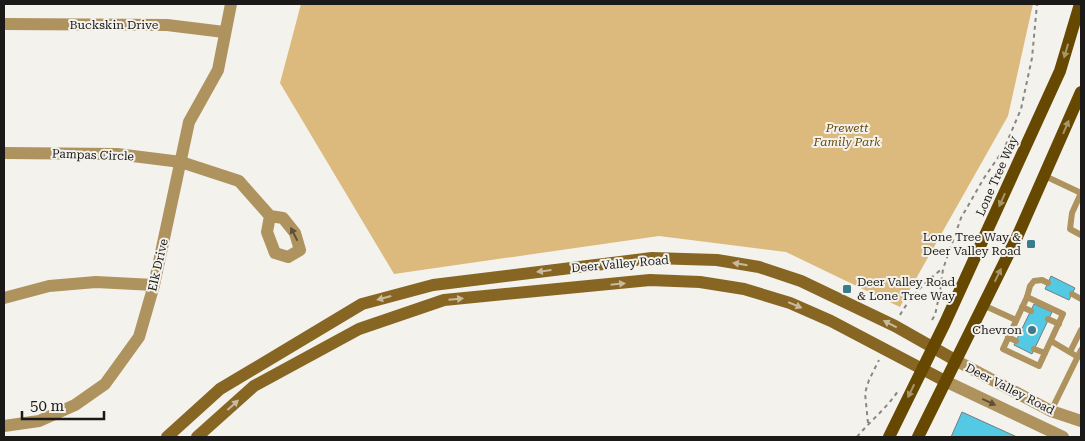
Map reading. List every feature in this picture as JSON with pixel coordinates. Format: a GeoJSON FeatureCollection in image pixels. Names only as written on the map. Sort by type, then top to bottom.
{"type":"FeatureCollection","features":[{"type":"Feature","properties":{"kind":"main road","name":"Lone Tree Way"},"geometry":{"type":"LineString","coordinates":[[889,437],[933,348],[1060,71],[1080,4]]}},
{"type":"Feature","properties":{"kind":"main road"},"geometry":{"type":"LineString","coordinates":[[918,437],[1045,176],[1081,92]]}},
{"type":"Feature","properties":{"kind":"main road","name":"Deer Valley Road"},"geometry":{"type":"LineString","coordinates":[[167,437],[220,389],[362,304],[433,285],[652,258],[717,260],[759,267],[802,281],[895,326],[955,360]]}},
{"type":"Feature","properties":{"kind":"main road","name":"Deer Valley Road"},"geometry":{"type":"LineString","coordinates":[[196,437],[254,386],[359,329],[444,300],[650,280],[700,282],[744,289],[790,303],[831,321],[945,381]]}},
{"type":"Feature","properties":{"kind":"street","name":"Elk Drive"},"geometry":{"type":"LineString","coordinates":[[4,426],[39,421],[75,405],[105,384],[139,336],[154,285],[189,122],[218,70],[231,4]]}},
{"type":"Feature","properties":{"kind":"street","name":"Buckskin Drive"},"geometry":{"type":"LineString","coordinates":[[4,24],[167,25],[224,32]]}},
{"type":"Feature","properties":{"kind":"street","name":"Pampas Circle"},"geometry":{"type":"LineString","coordinates":[[4,153],[117,154],[181,162],[239,181],[270,216]]}},
{"type":"Feature","properties":{"kind":"street"},"geometry":{"type":"LineString","coordinates":[[4,298],[49,286],[96,282],[154,285]]}},
{"type":"Feature","properties":{"kind":"street","name":"Deer Valley Road"},"geometry":{"type":"LineString","coordinates":[[955,360],[1050,411],[1081,421]]}},
{"type":"Feature","properties":{"kind":"street","name":"Deer Valley Road"},"geometry":{"type":"LineString","coordinates":[[945,381],[1063,437]]}},
{"type":"Feature","properties":{"kind":"lane"},"geometry":{"type":"LineString","coordinates":[[1045,176],[1081,193],[1072,213],[1070,229],[1081,235]]}},
{"type":"Feature","properties":{"kind":"lane"},"geometry":{"type":"LineString","coordinates":[[1027,297],[1063,314],[1039,366],[1003,350],[1027,297],[1030,286],[1034,281],[1042,280],[1048,283]]}},
{"type":"Feature","properties":{"kind":"lane"},"geometry":{"type":"LineString","coordinates":[[1072,294],[1081,299]]}},
{"type":"Feature","properties":{"kind":"lane"},"geometry":{"type":"LineString","coordinates":[[983,305],[1016,320]]}},
{"type":"Feature","properties":{"kind":"lane"},"geometry":{"type":"LineString","coordinates":[[1022,307],[1030,312]]}},
{"type":"Feature","properties":{"kind":"lane"},"geometry":{"type":"LineString","coordinates":[[1048,319],[1059,324]]}},
{"type":"Feature","properties":{"kind":"lane"},"geometry":{"type":"LineString","coordinates":[[1070,352],[1081,330]]}},
{"type":"Feature","properties":{"kind":"lane"},"geometry":{"type":"LineString","coordinates":[[1008,337],[1016,341]]}},
{"type":"Feature","properties":{"kind":"lane"},"geometry":{"type":"LineString","coordinates":[[1051,341],[1078,357]]}},
{"type":"Feature","properties":{"kind":"lane"},"geometry":{"type":"LineString","coordinates":[[1034,349],[1045,353]]}},
{"type":"Feature","properties":{"kind":"lane"},"geometry":{"type":"LineString","coordinates":[[1050,411],[1081,350]]}},
{"type":"Feature","properties":{"kind":"path"},"geometry":{"type":"LineString","coordinates":[[932,320],[935,315],[940,292],[942,269],[961,218],[984,178],[1004,149],[1021,109],[1032,58],[1036,4]]}},
{"type":"Feature","properties":{"kind":"path"},"geometry":{"type":"LineString","coordinates":[[895,326],[906,303],[942,269]]}},
{"type":"Feature","properties":{"kind":"path"},"geometry":{"type":"LineString","coordinates":[[868,424],[865,393],[869,380],[885,349]]}},
{"type":"Feature","properties":{"kind":"path"},"geometry":{"type":"LineString","coordinates":[[857,437],[894,397],[901,384]]}},
{"type":"Feature","properties":{"kind":"green space","name":"Prewett Family Park"},"geometry":{"type":"Polygon","coordinates":[[[301,4],[1033,4],[1008,116],[900,307],[786,252],[659,236],[394,274],[280,83],[301,4]]]}},
{"type":"Feature","properties":{"kind":"building"},"geometry":{"type":"Polygon","coordinates":[[[1051,276],[1075,288],[1069,300],[1045,289],[1051,276]]]}},
{"type":"Feature","properties":{"kind":"building","name":"Chevron"},"geometry":{"type":"Polygon","coordinates":[[[1034,304],[1052,312],[1032,354],[1014,345],[1034,304]]]}},
{"type":"Feature","properties":{"kind":"building"},"geometry":{"type":"Polygon","coordinates":[[[962,412],[1017,437],[951,437],[962,412]]]}},
{"type":"Feature","properties":{"kind":"place","name":"Lone Tree Way & Deer Valley Road"},"geometry":{"type":"Point","coordinates":[1031,244]}},
{"type":"Feature","properties":{"kind":"place","name":"Deer Valley Road & Lone Tree Way"},"geometry":{"type":"Point","coordinates":[847,289]}},
{"type":"Feature","properties":{"kind":"place","name":"Chevron"},"geometry":{"type":"Point","coordinates":[1032,330]}}]}
